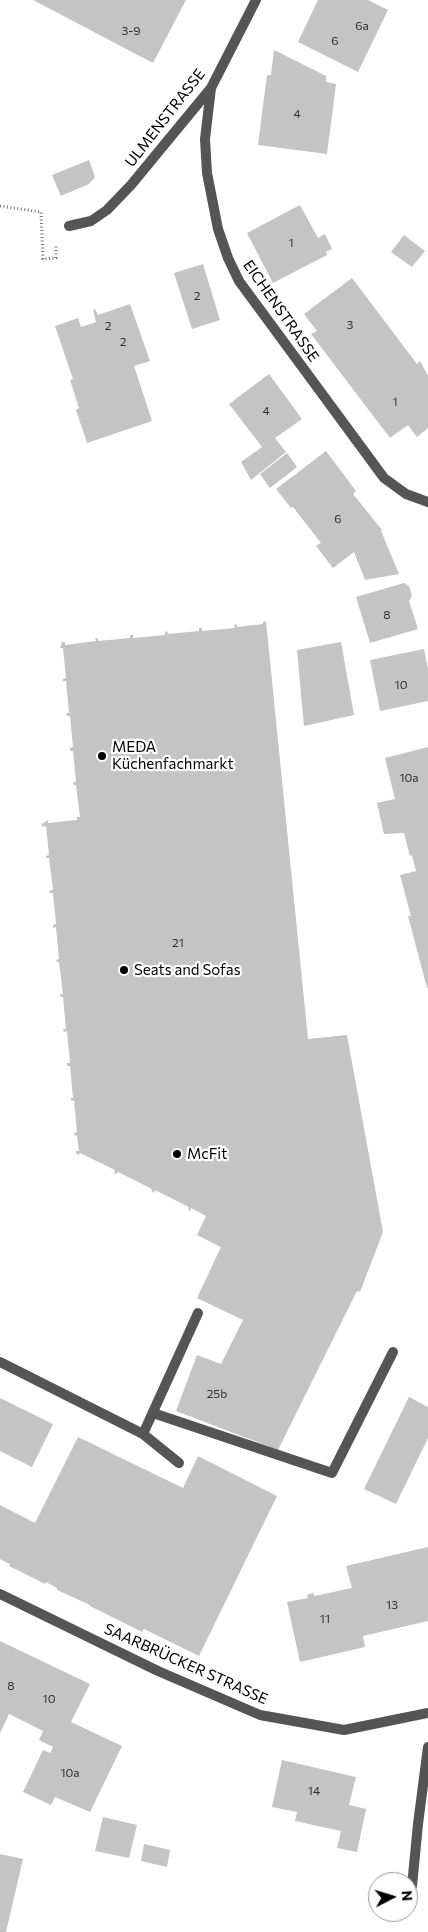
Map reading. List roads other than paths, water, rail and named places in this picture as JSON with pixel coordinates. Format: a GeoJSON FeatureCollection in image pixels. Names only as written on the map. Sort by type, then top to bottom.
{"type":"FeatureCollection","features":[{"type":"Feature","properties":{"kind":"street","name":"ULMENSTRASSE"},"geometry":{"type":"LineString","coordinates":[[69,226],[91,221],[107,210],[131,185],[211,88],[256,0]]}},
{"type":"Feature","properties":{"kind":"street","name":"EICHENSTRASSE"},"geometry":{"type":"LineString","coordinates":[[211,88],[205,138],[207,173],[218,229],[228,258],[239,281],[384,478],[406,494],[428,502]]}},
{"type":"Feature","properties":{"kind":"street"},"geometry":{"type":"LineString","coordinates":[[143,1434],[198,1313]]}},
{"type":"Feature","properties":{"kind":"street"},"geometry":{"type":"LineString","coordinates":[[153,1413],[332,1473],[393,1352]]}},
{"type":"Feature","properties":{"kind":"street"},"geometry":{"type":"LineString","coordinates":[[0,1362],[143,1434],[179,1463]]}},
{"type":"Feature","properties":{"kind":"street","name":"SAARBRÜCKER STRASSE"},"geometry":{"type":"LineString","coordinates":[[0,1594],[158,1671],[260,1715],[344,1730],[428,1713]]}},
{"type":"Feature","properties":{"kind":"street"},"geometry":{"type":"LineString","coordinates":[[413,1872],[428,1748]]}},
{"type":"Feature","properties":{"kind":"place","name":"MEDA Küchenfachmarkt"},"geometry":{"type":"Point","coordinates":[102,756]}},
{"type":"Feature","properties":{"kind":"place","name":"Seats and Sofas"},"geometry":{"type":"Point","coordinates":[124,970]}},
{"type":"Feature","properties":{"kind":"place","name":"McFit"},"geometry":{"type":"Point","coordinates":[177,1154]}}]}
